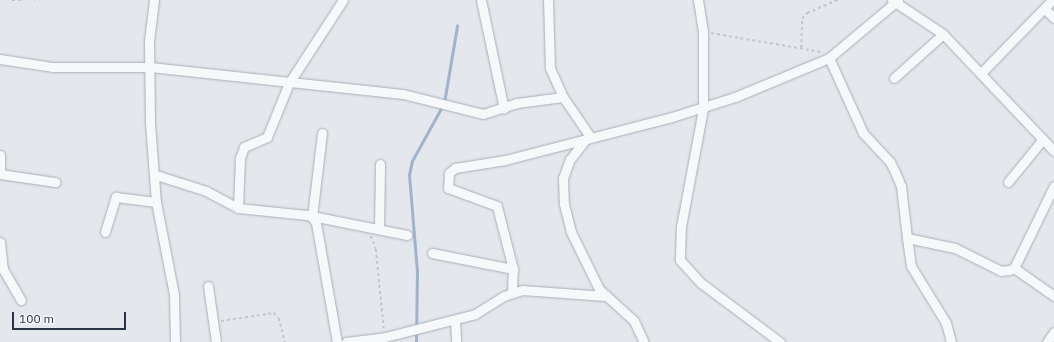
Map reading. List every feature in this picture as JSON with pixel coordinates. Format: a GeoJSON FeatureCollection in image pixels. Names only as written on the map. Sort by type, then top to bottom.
{"type":"FeatureCollection","features":[{"type":"Feature","properties":{"kind":"street"},"geometry":{"type":"LineString","coordinates":[[238,208],[240,158],[244,147],[267,137],[289,83],[343,0]]}},
{"type":"Feature","properties":{"kind":"street"},"geometry":{"type":"LineString","coordinates":[[481,0],[504,109]]}},
{"type":"Feature","properties":{"kind":"street"},"geometry":{"type":"LineString","coordinates":[[548,0],[547,54],[563,96],[589,136]]}},
{"type":"Feature","properties":{"kind":"street"},"geometry":{"type":"LineString","coordinates":[[698,0],[703,32],[703,109],[681,226],[680,260],[701,284],[780,342]]}},
{"type":"Feature","properties":{"kind":"street"},"geometry":{"type":"LineString","coordinates":[[982,72],[1045,9],[1052,0]]}},
{"type":"Feature","properties":{"kind":"street"},"geometry":{"type":"LineString","coordinates":[[152,1],[150,123],[156,175],[156,202],[174,295],[175,342]]}},
{"type":"Feature","properties":{"kind":"street"},"geometry":{"type":"LineString","coordinates":[[512,292],[513,269],[496,204],[451,190],[447,184],[449,173],[455,168],[505,160],[589,136],[703,109],[829,58],[895,1],[943,34],[982,72],[1054,151]]}},
{"type":"Feature","properties":{"kind":"street"},"geometry":{"type":"LineString","coordinates":[[1045,9],[1054,18]]}},
{"type":"Feature","properties":{"kind":"street"},"geometry":{"type":"LineString","coordinates":[[894,78],[943,34]]}},
{"type":"Feature","properties":{"kind":"street"},"geometry":{"type":"LineString","coordinates":[[829,58],[863,133],[890,162],[895,172],[901,186],[911,266],[946,322],[951,342]]}},
{"type":"Feature","properties":{"kind":"street"},"geometry":{"type":"LineString","coordinates":[[0,59],[53,67],[150,67],[403,94],[436,101],[483,114],[504,109],[517,103],[563,96]]}},
{"type":"Feature","properties":{"kind":"street"},"geometry":{"type":"LineString","coordinates":[[322,133],[312,217],[316,223],[337,342]]}},
{"type":"Feature","properties":{"kind":"street"},"geometry":{"type":"LineString","coordinates":[[589,136],[566,168],[564,197],[580,254],[604,296],[634,321],[644,342]]}},
{"type":"Feature","properties":{"kind":"street"},"geometry":{"type":"LineString","coordinates":[[1008,182],[1043,139]]}},
{"type":"Feature","properties":{"kind":"street"},"geometry":{"type":"LineString","coordinates":[[0,156],[0,170]]}},
{"type":"Feature","properties":{"kind":"street"},"geometry":{"type":"LineString","coordinates":[[378,229],[380,164]]}},
{"type":"Feature","properties":{"kind":"street"},"geometry":{"type":"LineString","coordinates":[[0,174],[55,182]]}},
{"type":"Feature","properties":{"kind":"street"},"geometry":{"type":"LineString","coordinates":[[156,175],[206,191],[238,208],[312,217],[407,235]]}},
{"type":"Feature","properties":{"kind":"street"},"geometry":{"type":"LineString","coordinates":[[1014,268],[1054,186]]}},
{"type":"Feature","properties":{"kind":"street"},"geometry":{"type":"LineString","coordinates":[[105,232],[116,197],[156,202]]}},
{"type":"Feature","properties":{"kind":"street"},"geometry":{"type":"LineString","coordinates":[[907,238],[955,248],[1001,271],[1014,268],[1054,296]]}},
{"type":"Feature","properties":{"kind":"street"},"geometry":{"type":"LineString","coordinates":[[0,242],[3,269],[21,300]]}},
{"type":"Feature","properties":{"kind":"street"},"geometry":{"type":"LineString","coordinates":[[432,253],[513,269]]}},
{"type":"Feature","properties":{"kind":"street"},"geometry":{"type":"LineString","coordinates":[[208,286],[216,342]]}},
{"type":"Feature","properties":{"kind":"street"},"geometry":{"type":"LineString","coordinates":[[346,342],[385,337],[455,320],[484,310],[512,292],[542,289],[580,296],[604,296]]}},
{"type":"Feature","properties":{"kind":"street"},"geometry":{"type":"LineString","coordinates":[[455,320],[456,342]]}},
{"type":"Feature","properties":{"kind":"street"},"geometry":{"type":"LineString","coordinates":[[1047,342],[1054,332]]}},
{"type":"Feature","properties":{"kind":"path"},"geometry":{"type":"LineString","coordinates":[[12,0],[23,0]]}},
{"type":"Feature","properties":{"kind":"path"},"geometry":{"type":"LineString","coordinates":[[801,48],[802,19],[807,13],[838,0]]}},
{"type":"Feature","properties":{"kind":"path"},"geometry":{"type":"LineString","coordinates":[[703,32],[820,51],[829,58]]}},
{"type":"Feature","properties":{"kind":"path"},"geometry":{"type":"LineString","coordinates":[[366,227],[376,249],[385,337]]}},
{"type":"Feature","properties":{"kind":"path"},"geometry":{"type":"LineString","coordinates":[[212,320],[233,322],[274,313],[279,318],[284,342]]}},
{"type":"Feature","properties":{"kind":"waterway"},"geometry":{"type":"LineString","coordinates":[[416,342],[417,272],[409,175],[412,161],[444,103],[457,26]]}}]}
